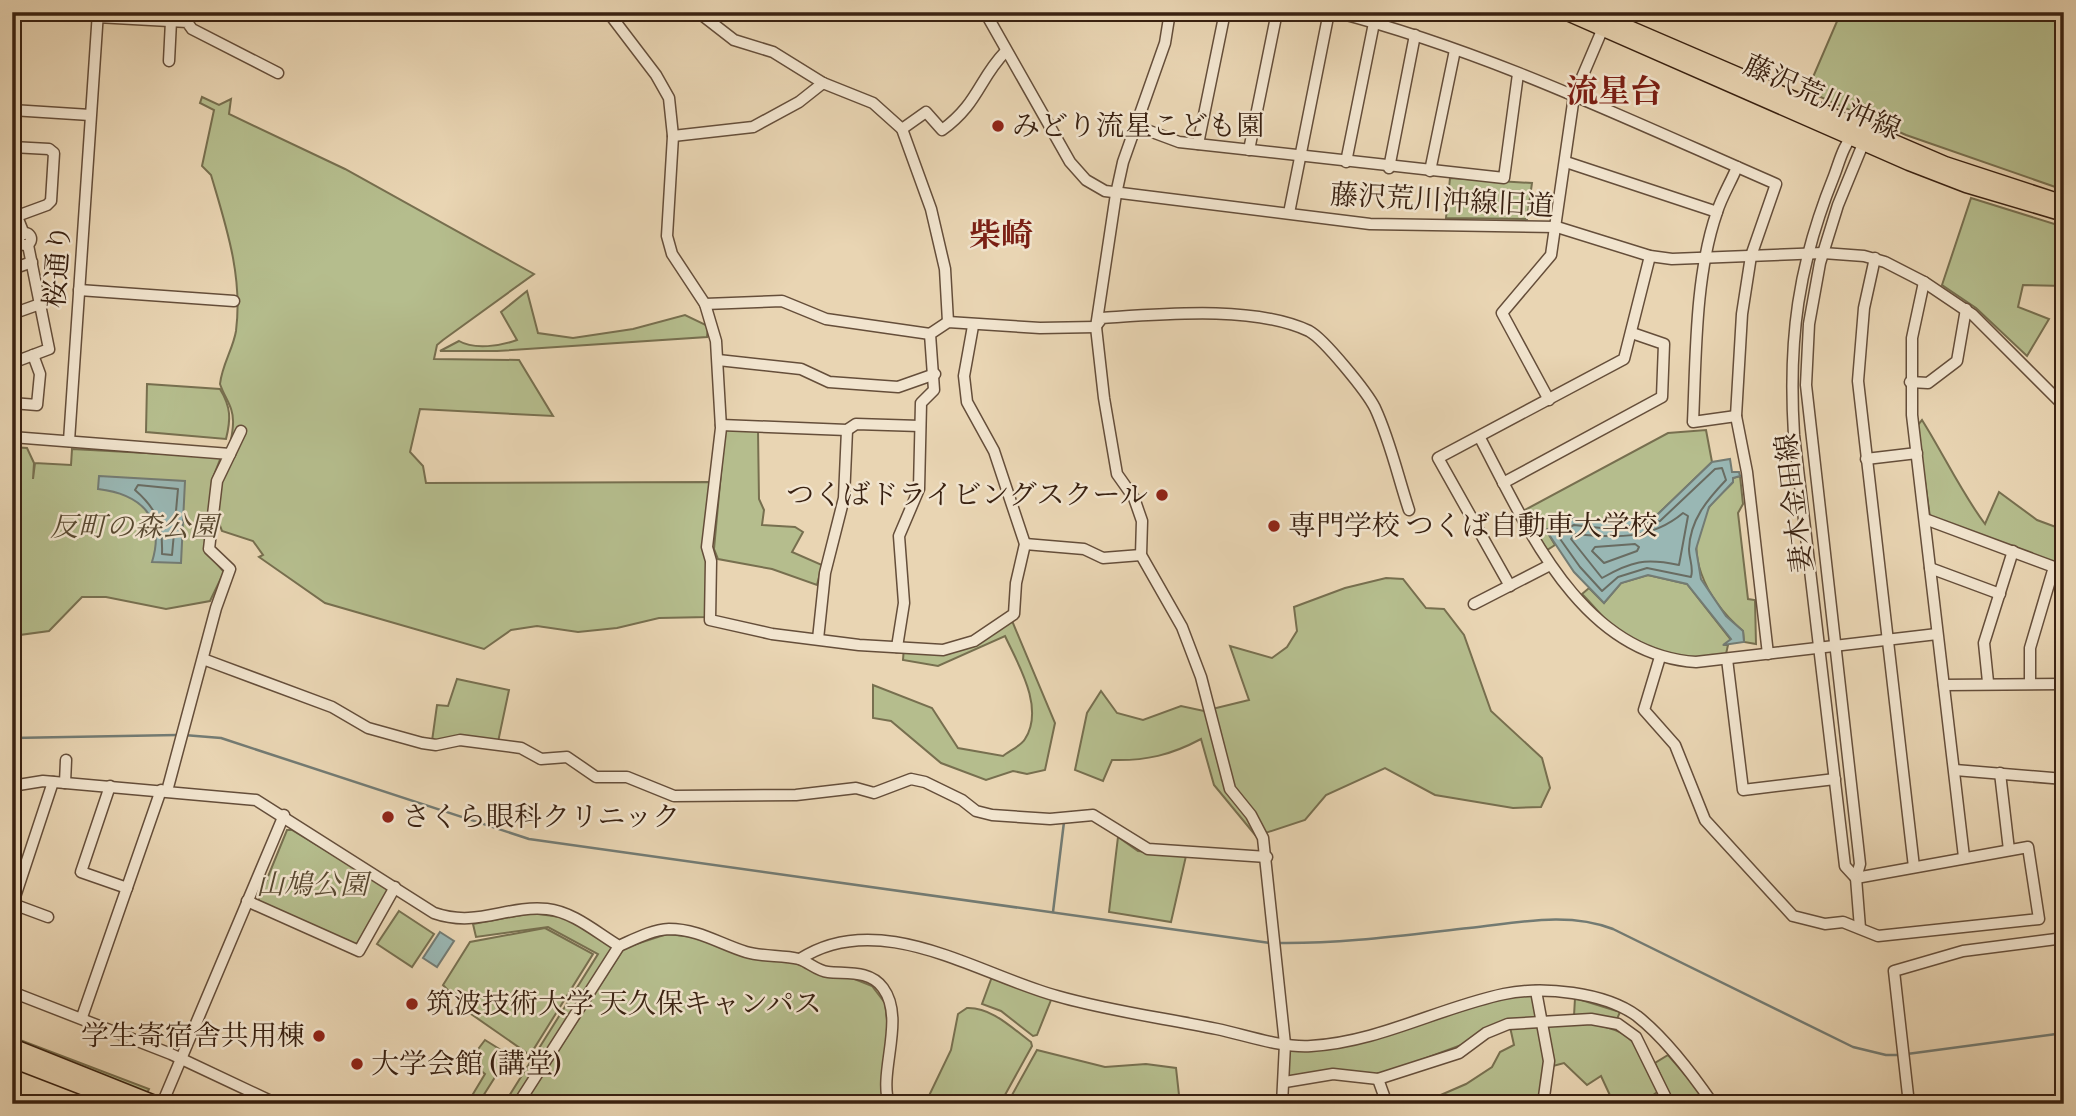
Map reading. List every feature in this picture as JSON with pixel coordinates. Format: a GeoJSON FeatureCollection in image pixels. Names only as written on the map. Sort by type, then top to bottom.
{"type":"FeatureCollection","features":[{"type":"Feature","properties":{"kind":"main road","name":"藤沢荒川沖線"},"geometry":{"type":"LineString","coordinates":[[1565,12],[1966,185],[2064,214]]}},
{"type":"Feature","properties":{"kind":"main road","name":"藤沢荒川沖線"},"geometry":{"type":"LineString","coordinates":[[1592,12],[1858,137],[2064,203]]}},
{"type":"Feature","properties":{"kind":"main road"},"geometry":{"type":"LineString","coordinates":[[12,1046],[160,1104]]}},
{"type":"Feature","properties":{"kind":"main road"},"geometry":{"type":"LineString","coordinates":[[12,1059],[126,1104]]}},
{"type":"Feature","properties":{"kind":"street"},"geometry":{"type":"LineString","coordinates":[[608,12],[656,75],[669,98],[673,136],[667,236],[672,254],[705,304],[712,323],[718,360],[721,425],[707,547],[711,561],[710,620],[772,634],[932,649],[957,647],[974,641],[1014,614],[1016,583],[1025,544],[994,451],[967,402],[964,376],[973,326]]}},
{"type":"Feature","properties":{"kind":"street"},"geometry":{"type":"LineString","coordinates":[[698,12],[734,40],[773,52],[823,83],[873,103],[902,129],[931,209],[945,269],[948,322]]}},
{"type":"Feature","properties":{"kind":"street","name":"藤沢荒川沖線旧道"},"geometry":{"type":"LineString","coordinates":[[985,12],[1070,162],[1092,185],[1116,194],[1418,227],[1557,227],[1650,256],[1672,260],[1806,253],[1875,258],[1924,282],[1966,309],[1989,328],[2064,406]]}},
{"type":"Feature","properties":{"kind":"street"},"geometry":{"type":"LineString","coordinates":[[1170,12],[1165,43],[1123,162],[1096,327],[1110,447],[1116,474],[1134,498],[1142,521],[1141,555],[1182,627],[1201,677],[1230,789],[1263,838],[1286,1044],[1282,1104]]}},
{"type":"Feature","properties":{"kind":"street"},"geometry":{"type":"LineString","coordinates":[[1198,144],[1225,12]]}},
{"type":"Feature","properties":{"kind":"street"},"geometry":{"type":"LineString","coordinates":[[1249,150],[1277,12]]}},
{"type":"Feature","properties":{"kind":"street"},"geometry":{"type":"LineString","coordinates":[[1289,213],[1329,12]]}},
{"type":"Feature","properties":{"kind":"street"},"geometry":{"type":"LineString","coordinates":[[1335,12],[1415,35],[1518,74],[1776,184],[1751,256],[1742,314],[1736,416],[1747,472],[1768,654]]}},
{"type":"Feature","properties":{"kind":"street"},"geometry":{"type":"LineString","coordinates":[[97,14],[171,21],[189,17],[192,29],[278,73]]}},
{"type":"Feature","properties":{"kind":"street","name":"桜通り"},"geometry":{"type":"LineString","coordinates":[[69,441],[97,14]]}},
{"type":"Feature","properties":{"kind":"street"},"geometry":{"type":"LineString","coordinates":[[169,61],[171,21]]}},
{"type":"Feature","properties":{"kind":"street"},"geometry":{"type":"LineString","coordinates":[[1346,162],[1374,23]]}},
{"type":"Feature","properties":{"kind":"street"},"geometry":{"type":"LineString","coordinates":[[1549,400],[1502,313],[1551,255],[1574,96],[1603,28]]}},
{"type":"Feature","properties":{"kind":"street"},"geometry":{"type":"LineString","coordinates":[[1389,168],[1415,35]]}},
{"type":"Feature","properties":{"kind":"street"},"geometry":{"type":"LineString","coordinates":[[1430,171],[1455,50]]}},
{"type":"Feature","properties":{"kind":"street"},"geometry":{"type":"LineString","coordinates":[[902,129],[926,112],[942,130],[957,119],[976,98],[994,63],[1006,52]]}},
{"type":"Feature","properties":{"kind":"street"},"geometry":{"type":"LineString","coordinates":[[1136,126],[1179,142],[1389,168],[1504,178],[1518,74]]}},
{"type":"Feature","properties":{"kind":"street"},"geometry":{"type":"LineString","coordinates":[[673,136],[752,127],[799,102],[823,83]]}},
{"type":"Feature","properties":{"kind":"street"},"geometry":{"type":"LineString","coordinates":[[12,110],[90,115]]}},
{"type":"Feature","properties":{"kind":"street","name":"妻木金田線"},"geometry":{"type":"LineString","coordinates":[[1858,137],[1823,253],[1809,324],[1806,385],[1860,864],[1856,878],[1860,928]]}},
{"type":"Feature","properties":{"kind":"street","name":"妻木金田線"},"geometry":{"type":"LineString","coordinates":[[1856,878],[1846,866],[1790,380],[1794,322],[1806,253],[1858,137]]}},
{"type":"Feature","properties":{"kind":"street"},"geometry":{"type":"LineString","coordinates":[[12,147],[49,149],[54,153],[51,201],[18,216]]}},
{"type":"Feature","properties":{"kind":"street"},"geometry":{"type":"LineString","coordinates":[[1566,162],[1717,212]]}},
{"type":"Feature","properties":{"kind":"street"},"geometry":{"type":"LineString","coordinates":[[1736,416],[1693,422],[1696,345],[1707,258],[1717,212],[1737,167]]}},
{"type":"Feature","properties":{"kind":"street"},"geometry":{"type":"LineString","coordinates":[[12,204],[32,262],[49,349],[12,363]]}},
{"type":"Feature","properties":{"kind":"street"},"geometry":{"type":"LineString","coordinates":[[1510,586],[1438,458],[1624,359],[1650,256]]}},
{"type":"Feature","properties":{"kind":"street"},"geometry":{"type":"LineString","coordinates":[[1875,258],[1859,353],[1866,459],[1914,867]]}},
{"type":"Feature","properties":{"kind":"street"},"geometry":{"type":"LineString","coordinates":[[12,269],[32,262]]}},
{"type":"Feature","properties":{"kind":"street"},"geometry":{"type":"LineString","coordinates":[[1924,282],[1912,338],[1910,382],[1964,858]]}},
{"type":"Feature","properties":{"kind":"street"},"geometry":{"type":"LineString","coordinates":[[79,290],[234,301]]}},
{"type":"Feature","properties":{"kind":"street"},"geometry":{"type":"LineString","coordinates":[[705,304],[782,301],[826,319],[930,334],[948,322],[973,326],[1096,327]]}},
{"type":"Feature","properties":{"kind":"street"},"geometry":{"type":"LineString","coordinates":[[12,314],[40,304]]}},
{"type":"Feature","properties":{"kind":"street"},"geometry":{"type":"LineString","coordinates":[[1910,382],[1928,383],[1957,361],[1966,309]]}},
{"type":"Feature","properties":{"kind":"street"},"geometry":{"type":"LineString","coordinates":[[1096,327],[1102,318],[1180,313],[1273,320],[1311,332],[1354,379],[1375,408],[1409,510]]}},
{"type":"Feature","properties":{"kind":"street"},"geometry":{"type":"LineString","coordinates":[[1503,483],[1662,397],[1664,344],[1632,333]]}},
{"type":"Feature","properties":{"kind":"street"},"geometry":{"type":"LineString","coordinates":[[897,647],[904,603],[899,536],[919,489],[920,403],[934,390],[930,334]]}},
{"type":"Feature","properties":{"kind":"street"},"geometry":{"type":"LineString","coordinates":[[12,403],[37,405],[40,374],[33,355]]}},
{"type":"Feature","properties":{"kind":"street"},"geometry":{"type":"LineString","coordinates":[[718,360],[801,369],[829,382],[898,387],[934,374]]}},
{"type":"Feature","properties":{"kind":"street"},"geometry":{"type":"LineString","coordinates":[[721,425],[847,430],[856,424],[920,426]]}},
{"type":"Feature","properties":{"kind":"street"},"geometry":{"type":"LineString","coordinates":[[818,639],[825,573],[844,498],[847,430]]}},
{"type":"Feature","properties":{"kind":"street"},"geometry":{"type":"LineString","coordinates":[[82,1017],[164,791],[230,569],[209,549],[217,481],[227,453],[241,431]]}},
{"type":"Feature","properties":{"kind":"street"},"geometry":{"type":"LineString","coordinates":[[12,437],[227,453]]}},
{"type":"Feature","properties":{"kind":"street"},"geometry":{"type":"LineString","coordinates":[[1480,438],[1550,565],[1616,634],[1660,657],[1696,662],[1937,634]]}},
{"type":"Feature","properties":{"kind":"street"},"geometry":{"type":"LineString","coordinates":[[1866,459],[1917,453]]}},
{"type":"Feature","properties":{"kind":"street"},"geometry":{"type":"LineString","coordinates":[[1924,519],[2054,566],[2029,648],[2030,682]]}},
{"type":"Feature","properties":{"kind":"street"},"geometry":{"type":"LineString","coordinates":[[1025,544],[1084,550],[1103,558],[1141,555]]}},
{"type":"Feature","properties":{"kind":"street"},"geometry":{"type":"LineString","coordinates":[[1988,682],[1984,643],[2012,551]]}},
{"type":"Feature","properties":{"kind":"street"},"geometry":{"type":"LineString","coordinates":[[1474,604],[1550,565]]}},
{"type":"Feature","properties":{"kind":"street"},"geometry":{"type":"LineString","coordinates":[[1930,568],[2000,594]]}},
{"type":"Feature","properties":{"kind":"street"},"geometry":{"type":"LineString","coordinates":[[1660,657],[1644,710],[1675,745],[1704,820],[1793,916],[1825,924],[1843,922],[1878,936],[2039,919],[2028,847],[1856,878]]}},
{"type":"Feature","properties":{"kind":"street"},"geometry":{"type":"LineString","coordinates":[[203,659],[332,707],[368,728],[422,743],[460,740],[521,748],[541,759],[567,757],[596,777],[627,777],[674,796],[796,796],[856,788],[874,793],[911,779],[925,782],[962,800],[976,811],[992,815],[1050,819],[1093,815],[1148,849],[1267,858]]}},
{"type":"Feature","properties":{"kind":"street"},"geometry":{"type":"LineString","coordinates":[[1727,659],[1743,790],[1835,779]]}},
{"type":"Feature","properties":{"kind":"street"},"geometry":{"type":"LineString","coordinates":[[1944,685],[1988,682],[2064,684]]}},
{"type":"Feature","properties":{"kind":"street"},"geometry":{"type":"LineString","coordinates":[[65,783],[66,760]]}},
{"type":"Feature","properties":{"kind":"street"},"geometry":{"type":"LineString","coordinates":[[1955,770],[2064,779]]}},
{"type":"Feature","properties":{"kind":"street"},"geometry":{"type":"LineString","coordinates":[[2000,774],[2009,850]]}},
{"type":"Feature","properties":{"kind":"street"},"geometry":{"type":"LineString","coordinates":[[48,917],[13,905],[53,782]]}},
{"type":"Feature","properties":{"kind":"street"},"geometry":{"type":"LineString","coordinates":[[12,786],[53,782],[245,797],[284,815],[435,913],[448,918],[471,920],[530,909],[563,912],[619,946]]}},
{"type":"Feature","properties":{"kind":"street"},"geometry":{"type":"LineString","coordinates":[[110,786],[81,872],[127,888]]}},
{"type":"Feature","properties":{"kind":"street"},"geometry":{"type":"LineString","coordinates":[[160,1104],[284,815]]}},
{"type":"Feature","properties":{"kind":"street"},"geometry":{"type":"LineString","coordinates":[[247,901],[359,951],[395,887]]}},
{"type":"Feature","properties":{"kind":"street"},"geometry":{"type":"LineString","coordinates":[[518,1104],[619,946],[646,934],[671,929],[705,935],[747,953],[800,960],[824,971],[867,976],[883,988],[892,1034],[887,1094],[890,1104]]}},
{"type":"Feature","properties":{"kind":"street"},"geometry":{"type":"LineString","coordinates":[[1909,1104],[1894,971],[1963,951],[2064,938]]}},
{"type":"Feature","properties":{"kind":"street"},"geometry":{"type":"LineString","coordinates":[[800,960],[817,948],[867,941],[909,945],[968,962],[1056,996],[1286,1044],[1307,1046],[1367,1038],[1503,994],[1536,991],[1595,999],[1629,1011],[1652,1030],[1707,1102]]}},
{"type":"Feature","properties":{"kind":"street"},"geometry":{"type":"LineString","coordinates":[[1536,991],[1549,1060],[1543,1104]]}},
{"type":"Feature","properties":{"kind":"street"},"geometry":{"type":"LineString","coordinates":[[12,992],[82,1017],[181,1058],[277,1104]]}},
{"type":"Feature","properties":{"kind":"street"},"geometry":{"type":"LineString","coordinates":[[1285,1082],[1333,1074],[1378,1079],[1459,1053],[1486,1033],[1508,1024],[1591,1019],[1625,1027],[1636,1037],[1669,1104]]}},
{"type":"Feature","properties":{"kind":"street"},"geometry":{"type":"LineString","coordinates":[[1378,1079],[1387,1104]]}},
{"type":"Feature","properties":{"kind":"green space"},"geometry":{"type":"Polygon","coordinates":[[[1841,12],[2064,12],[2064,190],[1906,135],[1807,91],[1841,12]]]}},
{"type":"Feature","properties":{"kind":"green space"},"geometry":{"type":"Polygon","coordinates":[[[202,97],[219,105],[231,99],[229,114],[345,169],[534,274],[437,345],[434,359],[519,360],[553,416],[420,409],[410,452],[423,466],[426,483],[710,482],[708,617],[659,618],[617,628],[578,632],[537,626],[511,630],[484,649],[325,603],[259,557],[263,555],[253,541],[222,531],[217,505],[232,437],[233,418],[220,384],[233,344],[238,311],[232,252],[211,175],[202,166],[214,110],[200,103],[202,97]]]}},
{"type":"Feature","properties":{"kind":"green space"},"geometry":{"type":"Polygon","coordinates":[[[1450,178],[1532,183],[1527,219],[1446,218],[1450,178]]]}},
{"type":"Feature","properties":{"kind":"green space"},"geometry":{"type":"Polygon","coordinates":[[[1971,198],[2064,227],[2064,286],[2023,285],[2018,307],[2049,319],[2027,356],[1976,308],[1942,285],[1971,198]]]}},
{"type":"Feature","properties":{"kind":"green space"},"geometry":{"type":"Polygon","coordinates":[[[527,291],[538,333],[573,338],[633,329],[685,315],[708,326],[707,337],[497,351],[440,351],[459,341],[488,346],[517,340],[501,312],[527,291]]]}},
{"type":"Feature","properties":{"kind":"green space"},"geometry":{"type":"Polygon","coordinates":[[[147,384],[220,389],[229,413],[226,439],[146,432],[147,384]]]}},
{"type":"Feature","properties":{"kind":"green space"},"geometry":{"type":"Polygon","coordinates":[[[1922,420],[1985,524],[1999,492],[2037,520],[2064,530],[2064,567],[1930,517],[1917,426],[1922,420]]]}},
{"type":"Feature","properties":{"kind":"green space"},"geometry":{"type":"Polygon","coordinates":[[[725,429],[758,431],[759,499],[764,510],[762,525],[795,527],[803,532],[792,552],[822,565],[817,585],[772,569],[718,559],[714,549],[725,429]]]}},
{"type":"Feature","properties":{"kind":"green space"},"geometry":{"type":"Polygon","coordinates":[[[1706,430],[1712,462],[1658,514],[1610,522],[1572,518],[1546,530],[1555,545],[1547,550],[1523,511],[1668,433],[1706,430]]]}},
{"type":"Feature","properties":{"kind":"green space","name":"反町の森公園"},"geometry":{"type":"Polygon","coordinates":[[[12,447],[27,448],[34,463],[33,479],[35,463],[71,465],[72,449],[221,457],[212,480],[207,552],[224,572],[210,601],[166,609],[106,597],[82,597],[49,631],[12,636],[12,447]]]}},
{"type":"Feature","properties":{"kind":"green space"},"geometry":{"type":"Polygon","coordinates":[[[1740,476],[1743,504],[1738,513],[1748,599],[1755,600],[1756,644],[1744,642],[1743,631],[1730,619],[1709,590],[1697,557],[1701,523],[1712,503],[1733,482],[1733,478],[1740,476]]]}},
{"type":"Feature","properties":{"kind":"green space"},"geometry":{"type":"Polygon","coordinates":[[[1648,575],[1687,584],[1731,640],[1725,645],[1728,645],[1726,654],[1687,657],[1644,646],[1616,630],[1582,594],[1589,588],[1604,603],[1621,583],[1648,575]]]}},
{"type":"Feature","properties":{"kind":"green space"},"geometry":{"type":"Polygon","coordinates":[[[1386,578],[1403,579],[1426,608],[1444,609],[1464,635],[1491,711],[1542,758],[1550,788],[1541,807],[1513,808],[1435,795],[1385,768],[1326,795],[1305,820],[1256,836],[1214,785],[1201,739],[1158,756],[1112,760],[1103,781],[1075,770],[1087,713],[1101,691],[1117,713],[1143,720],[1181,706],[1204,711],[1249,700],[1230,646],[1272,658],[1287,647],[1297,631],[1294,607],[1345,588],[1386,578]]]}},
{"type":"Feature","properties":{"kind":"green space"},"geometry":{"type":"Polygon","coordinates":[[[1010,616],[1055,723],[1045,770],[1027,774],[1013,771],[986,780],[941,763],[891,721],[873,718],[873,685],[932,708],[958,748],[1003,756],[1018,746],[1025,739],[1030,727],[1031,700],[1005,636],[938,666],[903,660],[904,647],[957,647],[1010,616]]]}},
{"type":"Feature","properties":{"kind":"green space"},"geometry":{"type":"Polygon","coordinates":[[[457,679],[509,690],[498,742],[432,741],[437,705],[448,706],[457,679]]]}},
{"type":"Feature","properties":{"kind":"green space","name":"山鳩公園"},"geometry":{"type":"Polygon","coordinates":[[[287,830],[292,830],[386,887],[388,891],[358,943],[354,945],[258,901],[287,830]]]}},
{"type":"Feature","properties":{"kind":"green space"},"geometry":{"type":"Polygon","coordinates":[[[1118,837],[1138,851],[1186,856],[1171,922],[1109,912],[1118,837]]]}},
{"type":"Feature","properties":{"kind":"green space"},"geometry":{"type":"Polygon","coordinates":[[[399,911],[434,934],[412,967],[377,944],[399,911]]]}},
{"type":"Feature","properties":{"kind":"green space"},"geometry":{"type":"Polygon","coordinates":[[[532,913],[567,918],[611,947],[612,951],[513,1104],[504,1104],[598,954],[548,927],[476,937],[473,924],[532,913]]]}},
{"type":"Feature","properties":{"kind":"green space"},"geometry":{"type":"Polygon","coordinates":[[[545,928],[593,954],[530,1055],[471,1014],[443,985],[470,942],[545,928]]]}},
{"type":"Feature","properties":{"kind":"green space"},"geometry":{"type":"Polygon","coordinates":[[[667,934],[703,938],[847,976],[872,986],[885,1003],[888,1029],[886,1104],[524,1104],[624,948],[667,934]]]}},
{"type":"Feature","properties":{"kind":"green space"},"geometry":{"type":"Polygon","coordinates":[[[993,974],[1049,996],[1051,1000],[1037,1035],[1033,1036],[1001,1011],[982,1004],[993,974]]]}},
{"type":"Feature","properties":{"kind":"green space"},"geometry":{"type":"Polygon","coordinates":[[[1530,994],[1533,997],[1534,1018],[1383,1074],[1293,1079],[1288,1076],[1288,1050],[1364,1041],[1506,997],[1530,994]]]}},
{"type":"Feature","properties":{"kind":"green space"},"geometry":{"type":"Polygon","coordinates":[[[1575,998],[1620,1012],[1617,1019],[1574,1016],[1575,998]]]}},
{"type":"Feature","properties":{"kind":"green space"},"geometry":{"type":"Polygon","coordinates":[[[967,1008],[993,1015],[1031,1042],[1032,1046],[1000,1104],[925,1104],[951,1050],[958,1014],[967,1008]]]}},
{"type":"Feature","properties":{"kind":"green space"},"geometry":{"type":"Polygon","coordinates":[[[1584,1023],[1626,1035],[1639,1051],[1660,1090],[1641,1104],[1614,1104],[1601,1076],[1587,1085],[1564,1063],[1553,1066],[1546,1025],[1584,1023]]]}},
{"type":"Feature","properties":{"kind":"green space"},"geometry":{"type":"Polygon","coordinates":[[[1539,1026],[1546,1061],[1539,1104],[1420,1104],[1466,1084],[1492,1067],[1500,1052],[1514,1045],[1510,1027],[1539,1026]]]}},
{"type":"Feature","properties":{"kind":"green space"},"geometry":{"type":"Polygon","coordinates":[[[12,1037],[149,1089],[147,1093],[12,1041],[12,1037]]]}},
{"type":"Feature","properties":{"kind":"green space"},"geometry":{"type":"Polygon","coordinates":[[[485,1040],[509,1055],[478,1104],[467,1104],[485,1074],[469,1061],[485,1040]]]}},
{"type":"Feature","properties":{"kind":"green space"},"geometry":{"type":"Polygon","coordinates":[[[1037,1050],[1105,1067],[1146,1064],[1176,1068],[1180,1104],[1007,1104],[1037,1050]]]}},
{"type":"Feature","properties":{"kind":"green space"},"geometry":{"type":"Polygon","coordinates":[[[1668,1055],[1702,1094],[1695,1104],[1673,1104],[1655,1063],[1668,1055]]]}},
{"type":"Feature","properties":{"kind":"water"},"geometry":{"type":"Polygon","coordinates":[[[1730,459],[1732,472],[1739,472],[1740,476],[1733,478],[1733,482],[1709,507],[1696,549],[1701,579],[1726,616],[1743,631],[1744,642],[1723,645],[1731,639],[1687,584],[1648,575],[1621,583],[1604,603],[1574,572],[1546,530],[1572,518],[1610,522],[1658,514],[1712,462],[1730,459]]]}},
{"type":"Feature","properties":{"kind":"water"},"geometry":{"type":"Polygon","coordinates":[[[99,476],[185,481],[181,563],[152,562],[155,532],[152,520],[137,502],[126,496],[98,489],[99,476]]]}},
{"type":"Feature","properties":{"kind":"water"},"geometry":{"type":"Polygon","coordinates":[[[440,932],[454,941],[437,967],[423,958],[440,932]]]}},
{"type":"Feature","properties":{"kind":"waterway"},"geometry":{"type":"LineString","coordinates":[[12,738],[177,735]]}},
{"type":"Feature","properties":{"kind":"waterway"},"geometry":{"type":"LineString","coordinates":[[184,735],[221,738],[529,839],[1270,943]]}},
{"type":"Feature","properties":{"kind":"waterway"},"geometry":{"type":"LineString","coordinates":[[1053,912],[1064,822]]}},
{"type":"Feature","properties":{"kind":"waterway"},"geometry":{"type":"LineString","coordinates":[[1277,943],[1373,939],[1542,920],[1560,919],[1596,924],[1613,929],[1853,1047],[1886,1055],[1901,1055]]}},
{"type":"Feature","properties":{"kind":"waterway"},"geometry":{"type":"LineString","coordinates":[[1907,1054],[2064,1033]]}},
{"type":"Feature","properties":{"kind":"place","name":"みどり流星こども園"},"geometry":{"type":"Point","coordinates":[998,126]}},
{"type":"Feature","properties":{"kind":"place","name":"つくばドライビングスクール"},"geometry":{"type":"Point","coordinates":[1162,495]}},
{"type":"Feature","properties":{"kind":"place","name":"専門学校 つくば自動車大学校"},"geometry":{"type":"Point","coordinates":[1274,526]}},
{"type":"Feature","properties":{"kind":"place","name":"さくら眼科クリニック"},"geometry":{"type":"Point","coordinates":[388,817]}},
{"type":"Feature","properties":{"kind":"place","name":"筑波技術大学 天久保キャンパス"},"geometry":{"type":"Point","coordinates":[412,1004]}},
{"type":"Feature","properties":{"kind":"place","name":"学生寄宿舎共用棟"},"geometry":{"type":"Point","coordinates":[319,1036]}},
{"type":"Feature","properties":{"kind":"place","name":"大学会館 (講堂)"},"geometry":{"type":"Point","coordinates":[357,1064]}},
{"type":"Feature","properties":{"kind":"district","name":"流星台"},"geometry":{"type":"Point","coordinates":[1614,92]}},
{"type":"Feature","properties":{"kind":"district","name":"柴崎"},"geometry":{"type":"Point","coordinates":[1001,236]}}]}
